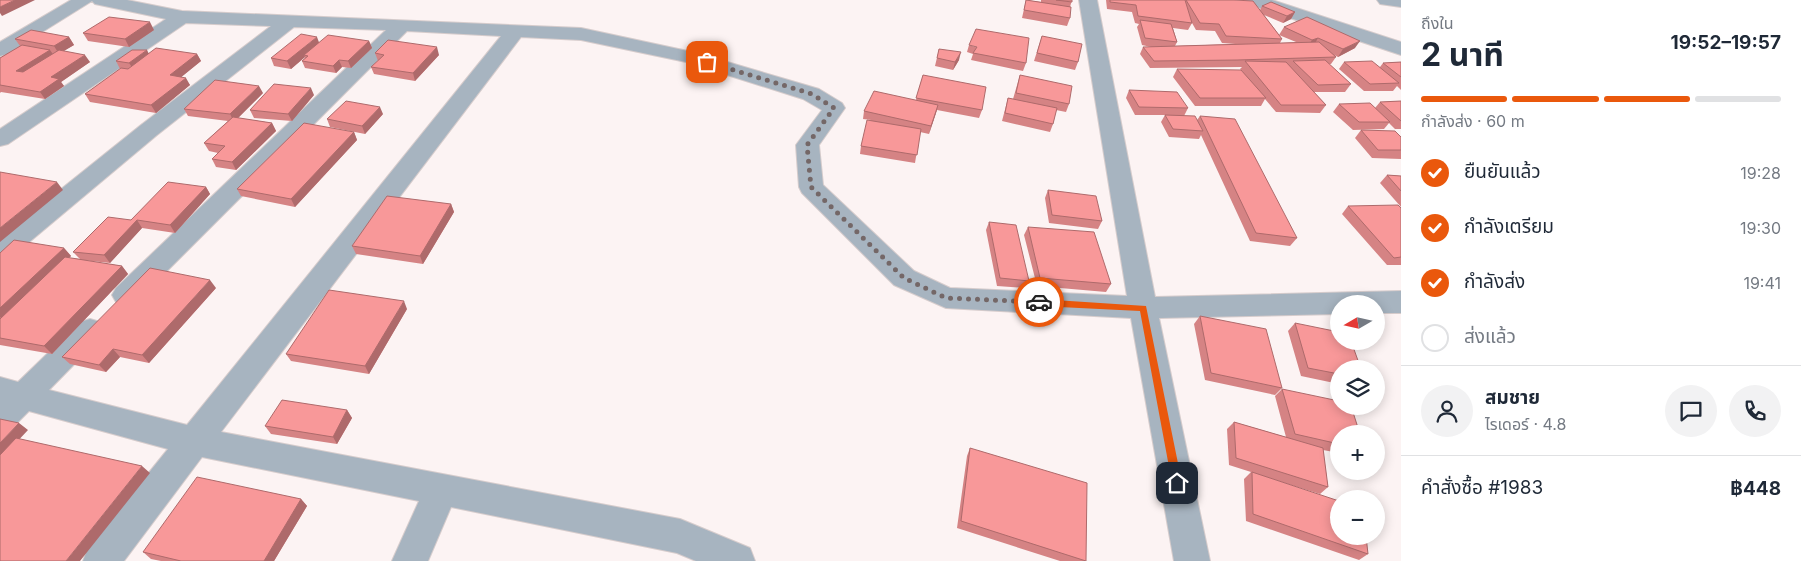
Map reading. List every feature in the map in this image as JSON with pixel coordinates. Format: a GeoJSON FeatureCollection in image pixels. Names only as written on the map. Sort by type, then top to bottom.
{"type":"FeatureCollection","features":[{"type":"Feature","properties":{"kind":"street"},"geometry":{"type":"LineString","coordinates":[[0,50],[84,0]]}},
{"type":"Feature","properties":{"kind":"street"},"geometry":{"type":"LineString","coordinates":[[101,0],[182,17],[581,34],[690,56],[812,94],[834,108],[807,145],[811,187],[904,278],[946,298],[1143,308],[1401,302]]}},
{"type":"Feature","properties":{"kind":"street"},"geometry":{"type":"LineString","coordinates":[[1088,0],[1143,308],[1192,561]]}},
{"type":"Feature","properties":{"kind":"street"},"geometry":{"type":"LineString","coordinates":[[1254,0],[1401,50]]}},
{"type":"Feature","properties":{"kind":"street"},"geometry":{"type":"LineString","coordinates":[[1386,0],[1401,2]]}},
{"type":"Feature","properties":{"kind":"street"},"geometry":{"type":"LineString","coordinates":[[0,139],[182,17]]}},
{"type":"Feature","properties":{"kind":"street"},"geometry":{"type":"LineString","coordinates":[[0,252],[149,130],[288,22]]}},
{"type":"Feature","properties":{"kind":"street"},"geometry":{"type":"LineString","coordinates":[[7,402],[402,25]]}},
{"type":"Feature","properties":{"kind":"street"},"geometry":{"type":"LineString","coordinates":[[101,561],[515,31]]}},
{"type":"Feature","properties":{"kind":"street"},"geometry":{"type":"LineString","coordinates":[[7,402],[193,441],[680,536],[737,561]]}},
{"type":"Feature","properties":{"kind":"street"},"geometry":{"type":"LineString","coordinates":[[410,561],[442,489]]}},
{"type":"Feature","properties":{"kind":"building"},"geometry":{"type":"Polygon","coordinates":[[[0,0],[15,0],[0,7],[0,0]]]}},
{"type":"Feature","properties":{"kind":"building"},"geometry":{"type":"Polygon","coordinates":[[[1026,0],[1071,7],[1070,18],[1024,10],[1026,0]]]}},
{"type":"Feature","properties":{"kind":"building"},"geometry":{"type":"Polygon","coordinates":[[[1056,0],[1072,0],[1072,2],[1056,0]]]}},
{"type":"Feature","properties":{"kind":"building"},"geometry":{"type":"Polygon","coordinates":[[[1110,0],[1185,0],[1192,23],[1138,16],[1136,5],[1110,2],[1110,0]]]}},
{"type":"Feature","properties":{"kind":"building"},"geometry":{"type":"Polygon","coordinates":[[[1186,0],[1253,1],[1282,39],[1226,36],[1219,24],[1200,23],[1186,0]]]}},
{"type":"Feature","properties":{"kind":"building"},"geometry":{"type":"Polygon","coordinates":[[[1271,2],[1295,12],[1287,16],[1262,6],[1271,2]]]}},
{"type":"Feature","properties":{"kind":"building"},"geometry":{"type":"Polygon","coordinates":[[[109,17],[150,22],[125,39],[83,33],[109,17]]]}},
{"type":"Feature","properties":{"kind":"building"},"geometry":{"type":"Polygon","coordinates":[[[1307,17],[1360,41],[1343,49],[1318,38],[1312,40],[1284,27],[1307,17]]]}},
{"type":"Feature","properties":{"kind":"building"},"geometry":{"type":"Polygon","coordinates":[[[1140,20],[1171,24],[1177,42],[1145,38],[1140,20]]]}},
{"type":"Feature","properties":{"kind":"building"},"geometry":{"type":"Polygon","coordinates":[[[976,29],[1029,38],[1026,63],[973,53],[977,47],[969,45],[976,29]]]}},
{"type":"Feature","properties":{"kind":"building"},"geometry":{"type":"Polygon","coordinates":[[[31,30],[69,37],[54,46],[15,39],[31,30]]]}},
{"type":"Feature","properties":{"kind":"building"},"geometry":{"type":"Polygon","coordinates":[[[301,34],[317,37],[287,61],[271,58],[301,34]]]}},
{"type":"Feature","properties":{"kind":"building"},"geometry":{"type":"Polygon","coordinates":[[[328,35],[369,41],[348,61],[339,60],[333,66],[302,61],[308,56],[304,55],[328,35]]]}},
{"type":"Feature","properties":{"kind":"building"},"geometry":{"type":"Polygon","coordinates":[[[1042,36],[1082,44],[1078,62],[1037,53],[1042,36]]]}},
{"type":"Feature","properties":{"kind":"building"},"geometry":{"type":"Polygon","coordinates":[[[388,40],[437,47],[413,73],[371,67],[384,55],[375,53],[388,40]]]}},
{"type":"Feature","properties":{"kind":"building"},"geometry":{"type":"Polygon","coordinates":[[[1319,42],[1336,57],[1154,61],[1143,47],[1319,42]]]}},
{"type":"Feature","properties":{"kind":"building"},"geometry":{"type":"Polygon","coordinates":[[[22,45],[50,50],[16,71],[23,72],[59,50],[85,55],[51,77],[59,79],[40,92],[0,85],[0,58],[22,45]]]}},
{"type":"Feature","properties":{"kind":"building"},"geometry":{"type":"Polygon","coordinates":[[[156,48],[197,54],[170,75],[186,78],[151,105],[85,94],[121,68],[128,69],[156,48]]]}},
{"type":"Feature","properties":{"kind":"building"},"geometry":{"type":"Polygon","coordinates":[[[939,49],[961,52],[955,62],[937,58],[939,49]]]}},
{"type":"Feature","properties":{"kind":"building"},"geometry":{"type":"Polygon","coordinates":[[[132,50],[147,50],[129,63],[116,61],[132,50]]]}},
{"type":"Feature","properties":{"kind":"building"},"geometry":{"type":"Polygon","coordinates":[[[1325,60],[1351,84],[1318,85],[1293,61],[1325,60]]]}},
{"type":"Feature","properties":{"kind":"building"},"geometry":{"type":"Polygon","coordinates":[[[1245,61],[1286,62],[1326,105],[1281,105],[1245,61]]]}},
{"type":"Feature","properties":{"kind":"building"},"geometry":{"type":"Polygon","coordinates":[[[1372,61],[1399,83],[1370,84],[1344,62],[1372,61]]]}},
{"type":"Feature","properties":{"kind":"building"},"geometry":{"type":"Polygon","coordinates":[[[1401,62],[1401,77],[1383,63],[1401,62]]]}},
{"type":"Feature","properties":{"kind":"building"},"geometry":{"type":"Polygon","coordinates":[[[1177,69],[1241,70],[1266,98],[1200,98],[1177,69]]]}},
{"type":"Feature","properties":{"kind":"building"},"geometry":{"type":"Polygon","coordinates":[[[923,75],[986,87],[982,110],[916,98],[923,75]]]}},
{"type":"Feature","properties":{"kind":"building"},"geometry":{"type":"Polygon","coordinates":[[[1020,75],[1072,86],[1069,104],[1016,93],[1020,75]]]}},
{"type":"Feature","properties":{"kind":"building"},"geometry":{"type":"Polygon","coordinates":[[[215,80],[259,86],[230,114],[184,109],[215,80]]]}},
{"type":"Feature","properties":{"kind":"building"},"geometry":{"type":"Polygon","coordinates":[[[274,84],[311,88],[288,114],[250,110],[274,84]]]}},
{"type":"Feature","properties":{"kind":"building"},"geometry":{"type":"Polygon","coordinates":[[[1129,90],[1177,92],[1188,108],[1139,107],[1129,90]]]}},
{"type":"Feature","properties":{"kind":"building"},"geometry":{"type":"Polygon","coordinates":[[[874,91],[938,105],[931,126],[864,111],[874,91]]]}},
{"type":"Feature","properties":{"kind":"building"},"geometry":{"type":"Polygon","coordinates":[[[1008,98],[1057,108],[1053,124],[1005,113],[1008,98]]]}},
{"type":"Feature","properties":{"kind":"building"},"geometry":{"type":"Polygon","coordinates":[[[346,101],[380,107],[362,126],[327,119],[346,101]]]}},
{"type":"Feature","properties":{"kind":"building"},"geometry":{"type":"Polygon","coordinates":[[[1401,101],[1401,121],[1380,102],[1401,101]]]}},
{"type":"Feature","properties":{"kind":"building"},"geometry":{"type":"Polygon","coordinates":[[[1370,103],[1390,122],[1359,122],[1339,104],[1370,103]]]}},
{"type":"Feature","properties":{"kind":"building"},"geometry":{"type":"Polygon","coordinates":[[[1165,115],[1195,116],[1203,131],[1173,129],[1165,115]]]}},
{"type":"Feature","properties":{"kind":"building"},"geometry":{"type":"Polygon","coordinates":[[[1200,116],[1235,119],[1297,238],[1256,233],[1200,116]]]}},
{"type":"Feature","properties":{"kind":"building"},"geometry":{"type":"Polygon","coordinates":[[[233,117],[272,123],[232,162],[212,159],[225,146],[204,143],[233,117]]]}},
{"type":"Feature","properties":{"kind":"building"},"geometry":{"type":"Polygon","coordinates":[[[867,120],[921,129],[917,155],[861,146],[867,120]]]}},
{"type":"Feature","properties":{"kind":"building"},"geometry":{"type":"Polygon","coordinates":[[[304,123],[354,132],[291,199],[237,189],[304,123]]]}},
{"type":"Feature","properties":{"kind":"building"},"geometry":{"type":"Polygon","coordinates":[[[1361,130],[1395,131],[1401,137],[1401,150],[1378,150],[1361,130]]]}},
{"type":"Feature","properties":{"kind":"building"},"geometry":{"type":"Polygon","coordinates":[[[0,172],[57,182],[0,228],[0,172]]]}},
{"type":"Feature","properties":{"kind":"building"},"geometry":{"type":"Polygon","coordinates":[[[1387,175],[1401,176],[1401,191],[1387,175]]]}},
{"type":"Feature","properties":{"kind":"building"},"geometry":{"type":"Polygon","coordinates":[[[168,182],[206,187],[170,225],[137,220],[104,255],[73,252],[108,217],[131,220],[168,182]]]}},
{"type":"Feature","properties":{"kind":"building"},"geometry":{"type":"Polygon","coordinates":[[[1048,190],[1096,196],[1102,221],[1052,215],[1048,190]]]}},
{"type":"Feature","properties":{"kind":"building"},"geometry":{"type":"Polygon","coordinates":[[[387,196],[451,204],[420,256],[352,246],[387,196]]]}},
{"type":"Feature","properties":{"kind":"building"},"geometry":{"type":"Polygon","coordinates":[[[1398,205],[1401,208],[1401,257],[1394,258],[1348,206],[1398,205]]]}},
{"type":"Feature","properties":{"kind":"building"},"geometry":{"type":"Polygon","coordinates":[[[989,222],[1016,225],[1029,281],[1000,278],[989,222]]]}},
{"type":"Feature","properties":{"kind":"building"},"geometry":{"type":"Polygon","coordinates":[[[1028,227],[1094,232],[1111,284],[1040,278],[1028,227]]]}},
{"type":"Feature","properties":{"kind":"building"},"geometry":{"type":"Polygon","coordinates":[[[14,240],[64,248],[0,308],[0,253],[14,240]]]}},
{"type":"Feature","properties":{"kind":"building"},"geometry":{"type":"Polygon","coordinates":[[[65,257],[122,266],[44,346],[0,338],[0,319],[65,257]]]}},
{"type":"Feature","properties":{"kind":"building"},"geometry":{"type":"Polygon","coordinates":[[[150,268],[210,280],[142,355],[113,349],[99,365],[62,357],[150,268]]]}},
{"type":"Feature","properties":{"kind":"building"},"geometry":{"type":"Polygon","coordinates":[[[329,290],[404,301],[365,366],[286,354],[329,290]]]}},
{"type":"Feature","properties":{"kind":"building"},"geometry":{"type":"Polygon","coordinates":[[[1200,316],[1266,329],[1282,388],[1211,373],[1200,316]]]}},
{"type":"Feature","properties":{"kind":"building"},"geometry":{"type":"Polygon","coordinates":[[[1295,323],[1330,330],[1330,350],[1354,350],[1358,360],[1330,360],[1330,372],[1308,368],[1295,323]]]}},
{"type":"Feature","properties":{"kind":"building"},"geometry":{"type":"Polygon","coordinates":[[[1282,389],[1330,399],[1330,415],[1354,415],[1357,425],[1330,425],[1330,442],[1295,434],[1282,389]]]}},
{"type":"Feature","properties":{"kind":"building"},"geometry":{"type":"Polygon","coordinates":[[[282,400],[347,410],[333,437],[265,426],[282,400]]]}},
{"type":"Feature","properties":{"kind":"building"},"geometry":{"type":"Polygon","coordinates":[[[0,419],[19,423],[0,443],[0,419]]]}},
{"type":"Feature","properties":{"kind":"building"},"geometry":{"type":"Polygon","coordinates":[[[1234,422],[1323,448],[1328,487],[1236,458],[1234,422]]]}},
{"type":"Feature","properties":{"kind":"building"},"geometry":{"type":"Polygon","coordinates":[[[16,438],[142,466],[66,561],[0,561],[0,455],[16,438]]]}},
{"type":"Feature","properties":{"kind":"building"},"geometry":{"type":"Polygon","coordinates":[[[970,448],[1087,483],[1086,561],[961,521],[970,448]]]}},
{"type":"Feature","properties":{"kind":"building"},"geometry":{"type":"Polygon","coordinates":[[[1252,472],[1330,498],[1330,541],[1253,514],[1252,472]]]}},
{"type":"Feature","properties":{"kind":"building"},"geometry":{"type":"Polygon","coordinates":[[[197,477],[301,499],[264,561],[181,561],[143,552],[197,477]]]}},
{"type":"Feature","properties":{"kind":"building"},"geometry":{"type":"Polygon","coordinates":[[[1342,545],[1367,545],[1368,554],[1342,545]]]}},
{"type":"Feature","properties":{"kind":"way so far"},"geometry":{"type":"LineString","coordinates":[[707,62],[812,94],[834,108],[807,145],[811,187],[904,278],[946,298],[1039,302]]}},
{"type":"Feature","properties":{"kind":"route"},"geometry":{"type":"LineString","coordinates":[[1039,302],[1143,308],[1177,483]]}}]}
